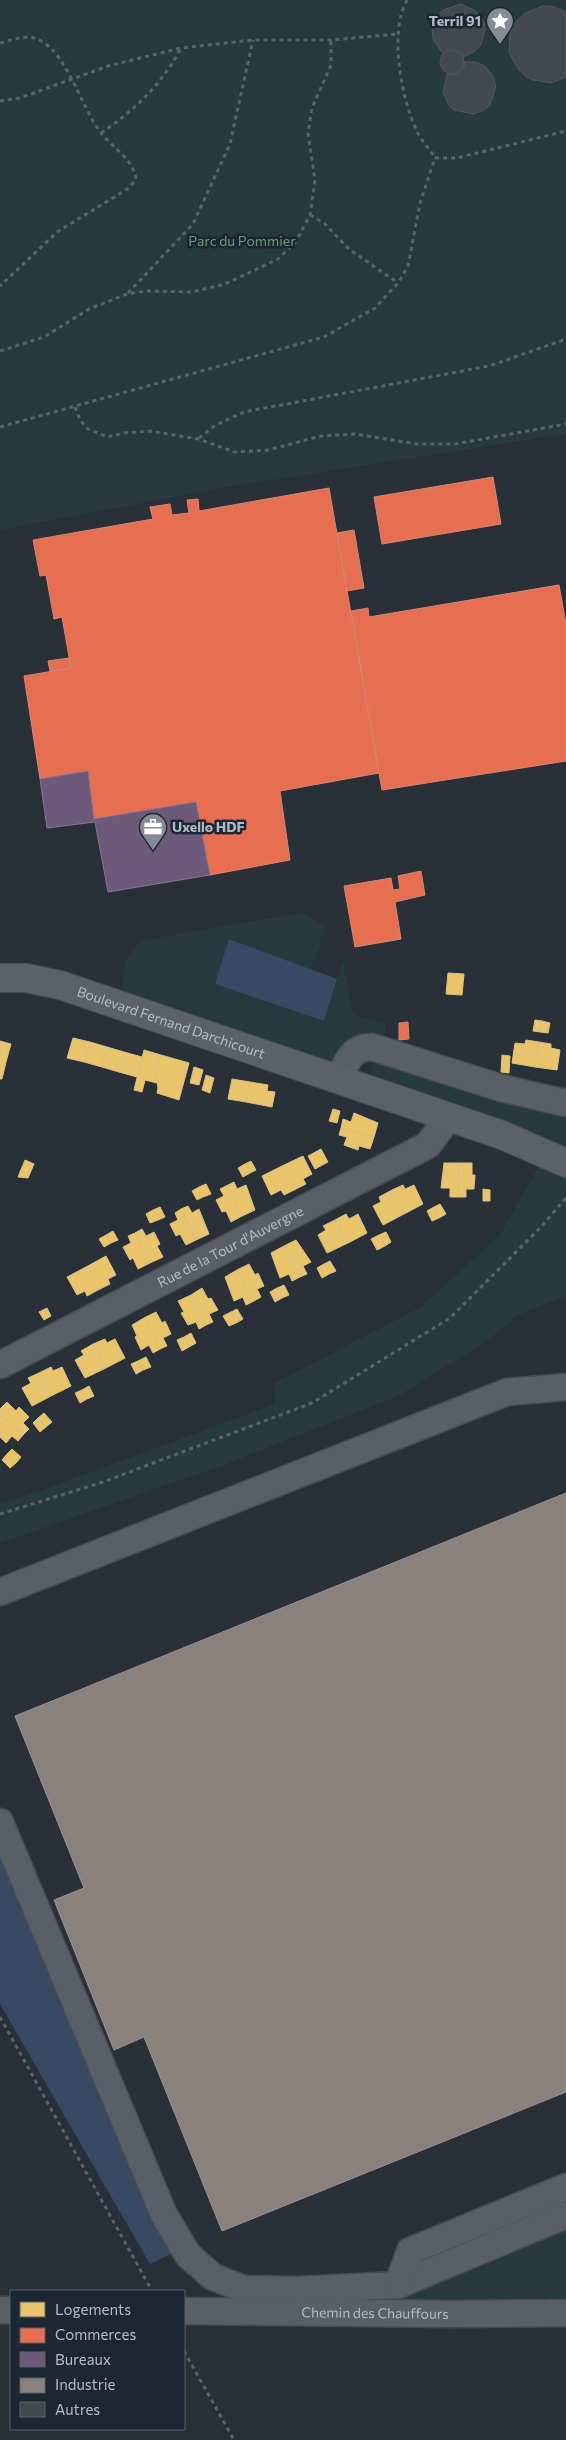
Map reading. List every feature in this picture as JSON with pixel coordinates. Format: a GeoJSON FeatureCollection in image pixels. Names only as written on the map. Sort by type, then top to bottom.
{"type":"FeatureCollection","features":[{"type":"Feature","properties":{"kind":"main road","name":"Boulevard Fernand Darchicourt"},"geometry":{"type":"LineString","coordinates":[[0,978],[26,978],[60,986],[502,1135],[566,1163]]}},
{"type":"Feature","properties":{"kind":"street"},"geometry":{"type":"LineString","coordinates":[[339,1079],[348,1058],[354,1052],[362,1047],[372,1047],[501,1088],[566,1103]]}},
{"type":"Feature","properties":{"kind":"street","name":"Rue de la Tour d'Auvergne"},"geometry":{"type":"LineString","coordinates":[[0,1365],[428,1145],[449,1117]]}},
{"type":"Feature","properties":{"kind":"street"},"geometry":{"type":"LineString","coordinates":[[0,1592],[507,1392],[566,1387]]}},
{"type":"Feature","properties":{"kind":"street"},"geometry":{"type":"LineString","coordinates":[[0,1822],[164,2216],[188,2256],[213,2277],[244,2289],[298,2290],[398,2285],[566,2215]]}},
{"type":"Feature","properties":{"kind":"street"},"geometry":{"type":"LineString","coordinates":[[398,2285],[410,2251],[566,2187]]}},
{"type":"Feature","properties":{"kind":"street","name":"Chemin des Chauffours"},"geometry":{"type":"LineString","coordinates":[[185,2310],[452,2314],[566,2313]]}},
{"type":"Feature","properties":{"kind":"path"},"geometry":{"type":"LineString","coordinates":[[407,0],[401,10],[398,34],[401,80],[416,129],[435,158]]}},
{"type":"Feature","properties":{"kind":"path"},"geometry":{"type":"LineString","coordinates":[[0,101],[20,98],[108,66],[181,48],[253,40],[331,40],[398,34]]}},
{"type":"Feature","properties":{"kind":"path"},"geometry":{"type":"LineString","coordinates":[[0,44],[24,36],[40,40],[53,49],[101,133],[134,168],[136,179],[129,188],[57,232],[0,286]]}},
{"type":"Feature","properties":{"kind":"path"},"geometry":{"type":"LineString","coordinates":[[127,294],[193,224],[230,144],[253,40]]}},
{"type":"Feature","properties":{"kind":"path"},"geometry":{"type":"LineString","coordinates":[[0,351],[44,338],[89,309],[127,294],[146,291],[192,292],[234,280],[278,258],[295,243],[310,216],[316,180],[308,133],[312,108],[331,65],[331,40]]}},
{"type":"Feature","properties":{"kind":"path"},"geometry":{"type":"LineString","coordinates":[[101,133],[127,115],[150,93],[168,72],[181,48]]}},
{"type":"Feature","properties":{"kind":"path"},"geometry":{"type":"LineString","coordinates":[[435,158],[457,158],[566,132]]}},
{"type":"Feature","properties":{"kind":"path"},"geometry":{"type":"LineString","coordinates":[[0,427],[324,337],[374,308],[398,283],[408,266],[420,203],[435,158]]}},
{"type":"Feature","properties":{"kind":"path"},"geometry":{"type":"LineString","coordinates":[[310,216],[324,223],[349,249],[398,283]]}},
{"type":"Feature","properties":{"kind":"path"},"geometry":{"type":"LineString","coordinates":[[198,439],[216,425],[244,412],[489,366],[566,339]]}},
{"type":"Feature","properties":{"kind":"path"},"geometry":{"type":"LineString","coordinates":[[75,407],[80,420],[88,430],[107,437],[124,433],[150,431],[198,439],[236,452],[268,450],[321,436],[355,434],[417,444],[455,444],[566,424]]}},
{"type":"Feature","properties":{"kind":"path"},"geometry":{"type":"LineString","coordinates":[[0,1514],[103,1482],[312,1403],[450,1318],[540,1228],[566,1198]]}},
{"type":"Feature","properties":{"kind":"path"},"geometry":{"type":"LineString","coordinates":[[0,2017],[151,2290]]}},
{"type":"Feature","properties":{"kind":"path"},"geometry":{"type":"LineString","coordinates":[[185,2353],[234,2440]]}},
{"type":"Feature","properties":{"kind":"green space","name":"Parc du Pommier"},"geometry":{"type":"Polygon","coordinates":[[[0,0],[566,0],[566,434],[222,488],[0,530],[0,0]]]}},
{"type":"Feature","properties":{"kind":"green space"},"geometry":{"type":"Polygon","coordinates":[[[304,912],[326,927],[312,970],[230,940],[215,984],[324,1021],[343,960],[353,1014],[385,1024],[385,1042],[332,1066],[123,995],[124,972],[128,957],[132,950],[144,940],[304,912]]]}},
{"type":"Feature","properties":{"kind":"green space"},"geometry":{"type":"Polygon","coordinates":[[[375,1055],[566,1108],[566,1296],[518,1315],[483,1344],[398,1396],[224,1465],[0,1543],[0,1503],[37,1492],[275,1404],[273,1384],[421,1307],[500,1235],[538,1168],[548,1155],[368,1080],[375,1055]]]}},
{"type":"Feature","properties":{"kind":"green space"},"geometry":{"type":"Polygon","coordinates":[[[566,2229],[566,2305],[548,2306],[549,2297],[471,2303],[347,2307],[351,2298],[566,2229]]]}},
{"type":"Feature","properties":{"kind":"water"},"geometry":{"type":"Polygon","coordinates":[[[229,939],[337,979],[324,1021],[215,984],[229,939]]]}},
{"type":"Feature","properties":{"kind":"water"},"geometry":{"type":"Polygon","coordinates":[[[0,1852],[173,2253],[150,2264],[0,2004],[0,1852]]]}},
{"type":"Feature","properties":{"kind":"building: Logements"},"geometry":{"type":"Polygon","coordinates":[[[448,973],[464,974],[462,995],[446,994],[448,973]]]}},
{"type":"Feature","properties":{"kind":"building: Logements"},"geometry":{"type":"Polygon","coordinates":[[[535,1020],[542,1021],[540,1032],[533,1031],[535,1020]]]}},
{"type":"Feature","properties":{"kind":"building: Logements"},"geometry":{"type":"Polygon","coordinates":[[[542,1021],[550,1023],[548,1033],[540,1032],[542,1021]]]}},
{"type":"Feature","properties":{"kind":"building: Logements"},"geometry":{"type":"Polygon","coordinates":[[[73,1038],[90,1042],[84,1062],[67,1058],[73,1038]]]}},
{"type":"Feature","properties":{"kind":"building: Logements"},"geometry":{"type":"Polygon","coordinates":[[[526,1040],[539,1042],[535,1067],[512,1063],[515,1043],[525,1044],[526,1040]]]}},
{"type":"Feature","properties":{"kind":"building: Logements"},"geometry":{"type":"Polygon","coordinates":[[[0,1041],[11,1044],[6,1062],[0,1061],[0,1041]]]}},
{"type":"Feature","properties":{"kind":"building: Logements"},"geometry":{"type":"Polygon","coordinates":[[[90,1042],[107,1047],[102,1067],[84,1062],[90,1042]]]}},
{"type":"Feature","properties":{"kind":"building: Logements"},"geometry":{"type":"Polygon","coordinates":[[[539,1042],[551,1044],[551,1048],[560,1050],[557,1070],[535,1067],[539,1042]]]}},
{"type":"Feature","properties":{"kind":"building: Logements"},"geometry":{"type":"Polygon","coordinates":[[[107,1047],[124,1052],[119,1072],[102,1067],[107,1047]]]}},
{"type":"Feature","properties":{"kind":"building: Logements"},"geometry":{"type":"Polygon","coordinates":[[[144,1050],[161,1055],[156,1075],[157,1083],[145,1080],[142,1092],[134,1090],[144,1050]]]}},
{"type":"Feature","properties":{"kind":"building: Logements"},"geometry":{"type":"Polygon","coordinates":[[[124,1052],[142,1057],[137,1077],[119,1072],[124,1052]]]}},
{"type":"Feature","properties":{"kind":"building: Logements"},"geometry":{"type":"Polygon","coordinates":[[[161,1055],[189,1063],[179,1100],[157,1093],[156,1075],[161,1055]]]}},
{"type":"Feature","properties":{"kind":"building: Logements"},"geometry":{"type":"Polygon","coordinates":[[[502,1055],[510,1056],[509,1073],[501,1072],[502,1055]]]}},
{"type":"Feature","properties":{"kind":"building: Logements"},"geometry":{"type":"Polygon","coordinates":[[[0,1061],[6,1062],[2,1079],[0,1079],[0,1061]]]}},
{"type":"Feature","properties":{"kind":"building: Logements"},"geometry":{"type":"Polygon","coordinates":[[[194,1067],[203,1070],[199,1085],[190,1083],[194,1067]]]}},
{"type":"Feature","properties":{"kind":"building: Logements"},"geometry":{"type":"Polygon","coordinates":[[[206,1075],[214,1078],[210,1093],[202,1090],[206,1075]]]}},
{"type":"Feature","properties":{"kind":"building: Logements"},"geometry":{"type":"Polygon","coordinates":[[[232,1079],[250,1082],[246,1102],[228,1099],[232,1079]]]}},
{"type":"Feature","properties":{"kind":"building: Logements"},"geometry":{"type":"Polygon","coordinates":[[[250,1082],[268,1085],[267,1091],[275,1092],[272,1107],[246,1102],[250,1082]]]}},
{"type":"Feature","properties":{"kind":"building: Logements"},"geometry":{"type":"Polygon","coordinates":[[[333,1109],[340,1111],[337,1123],[329,1121],[333,1109]]]}},
{"type":"Feature","properties":{"kind":"building: Logements"},"geometry":{"type":"Polygon","coordinates":[[[354,1113],[378,1123],[374,1137],[341,1128],[343,1119],[351,1122],[354,1113]]]}},
{"type":"Feature","properties":{"kind":"building: Logements"},"geometry":{"type":"Polygon","coordinates":[[[341,1128],[374,1137],[370,1149],[359,1146],[358,1150],[344,1145],[347,1137],[339,1135],[341,1128]]]}},
{"type":"Feature","properties":{"kind":"building: Logements"},"geometry":{"type":"Polygon","coordinates":[[[321,1149],[328,1162],[315,1169],[308,1156],[321,1149]]]}},
{"type":"Feature","properties":{"kind":"building: Logements"},"geometry":{"type":"Polygon","coordinates":[[[303,1156],[312,1174],[303,1179],[306,1184],[294,1190],[282,1166],[303,1156]]]}},
{"type":"Feature","properties":{"kind":"building: Logements"},"geometry":{"type":"Polygon","coordinates":[[[25,1160],[34,1164],[31,1171],[20,1172],[25,1160]]]}},
{"type":"Feature","properties":{"kind":"building: Logements"},"geometry":{"type":"Polygon","coordinates":[[[251,1161],[256,1170],[250,1173],[245,1164],[251,1161]]]}},
{"type":"Feature","properties":{"kind":"building: Logements"},"geometry":{"type":"Polygon","coordinates":[[[444,1163],[459,1163],[458,1197],[450,1197],[450,1188],[441,1188],[444,1163]]]}},
{"type":"Feature","properties":{"kind":"building: Logements"},"geometry":{"type":"Polygon","coordinates":[[[459,1163],[472,1163],[472,1175],[475,1175],[474,1189],[466,1189],[466,1197],[458,1197],[459,1163]]]}},
{"type":"Feature","properties":{"kind":"building: Logements"},"geometry":{"type":"Polygon","coordinates":[[[245,1164],[250,1173],[243,1177],[238,1168],[245,1164]]]}},
{"type":"Feature","properties":{"kind":"building: Logements"},"geometry":{"type":"Polygon","coordinates":[[[282,1166],[294,1190],[284,1195],[281,1190],[271,1195],[262,1176],[282,1166]]]}},
{"type":"Feature","properties":{"kind":"building: Logements"},"geometry":{"type":"Polygon","coordinates":[[[31,1171],[28,1178],[18,1177],[20,1172],[31,1171]]]}},
{"type":"Feature","properties":{"kind":"building: Logements"},"geometry":{"type":"Polygon","coordinates":[[[234,1182],[237,1189],[246,1185],[255,1210],[242,1216],[226,1186],[234,1182]]]}},
{"type":"Feature","properties":{"kind":"building: Logements"},"geometry":{"type":"Polygon","coordinates":[[[206,1184],[211,1194],[203,1197],[199,1187],[206,1184]]]}},
{"type":"Feature","properties":{"kind":"building: Logements"},"geometry":{"type":"Polygon","coordinates":[[[403,1185],[405,1189],[414,1185],[423,1204],[404,1214],[392,1190],[403,1185]]]}},
{"type":"Feature","properties":{"kind":"building: Logements"},"geometry":{"type":"Polygon","coordinates":[[[226,1186],[242,1216],[231,1222],[226,1211],[222,1212],[216,1200],[224,1196],[220,1189],[226,1186]]]}},
{"type":"Feature","properties":{"kind":"building: Logements"},"geometry":{"type":"Polygon","coordinates":[[[199,1187],[203,1197],[197,1200],[192,1191],[199,1187]]]}},
{"type":"Feature","properties":{"kind":"building: Logements"},"geometry":{"type":"Polygon","coordinates":[[[483,1189],[490,1190],[490,1201],[483,1201],[483,1189]]]}},
{"type":"Feature","properties":{"kind":"building: Logements"},"geometry":{"type":"Polygon","coordinates":[[[392,1190],[404,1214],[383,1225],[373,1206],[381,1202],[379,1197],[392,1190]]]}},
{"type":"Feature","properties":{"kind":"building: Logements"},"geometry":{"type":"Polygon","coordinates":[[[440,1204],[446,1214],[439,1218],[434,1207],[440,1204]]]}},
{"type":"Feature","properties":{"kind":"building: Logements"},"geometry":{"type":"Polygon","coordinates":[[[188,1206],[192,1213],[199,1209],[209,1234],[196,1240],[181,1209],[188,1206]]]}},
{"type":"Feature","properties":{"kind":"building: Logements"},"geometry":{"type":"Polygon","coordinates":[[[160,1207],[165,1217],[158,1220],[153,1210],[160,1207]]]}},
{"type":"Feature","properties":{"kind":"building: Logements"},"geometry":{"type":"Polygon","coordinates":[[[434,1207],[439,1218],[432,1221],[427,1211],[434,1207]]]}},
{"type":"Feature","properties":{"kind":"building: Logements"},"geometry":{"type":"Polygon","coordinates":[[[181,1209],[196,1240],[186,1245],[180,1234],[176,1236],[170,1224],[178,1220],[175,1213],[181,1209]]]}},
{"type":"Feature","properties":{"kind":"building: Logements"},"geometry":{"type":"Polygon","coordinates":[[[153,1210],[158,1220],[150,1223],[146,1214],[153,1210]]]}},
{"type":"Feature","properties":{"kind":"building: Logements"},"geometry":{"type":"Polygon","coordinates":[[[346,1214],[349,1219],[358,1214],[367,1233],[348,1243],[335,1220],[346,1214]]]}},
{"type":"Feature","properties":{"kind":"building: Logements"},"geometry":{"type":"Polygon","coordinates":[[[335,1220],[348,1243],[327,1253],[318,1235],[326,1230],[323,1226],[335,1220]]]}},
{"type":"Feature","properties":{"kind":"building: Logements"},"geometry":{"type":"Polygon","coordinates":[[[142,1229],[146,1236],[154,1232],[160,1244],[157,1246],[163,1257],[150,1263],[135,1233],[142,1229]]]}},
{"type":"Feature","properties":{"kind":"building: Logements"},"geometry":{"type":"Polygon","coordinates":[[[113,1231],[118,1240],[111,1243],[106,1235],[113,1231]]]}},
{"type":"Feature","properties":{"kind":"building: Logements"},"geometry":{"type":"Polygon","coordinates":[[[386,1232],[391,1242],[385,1246],[379,1235],[386,1232]]]}},
{"type":"Feature","properties":{"kind":"building: Logements"},"geometry":{"type":"Polygon","coordinates":[[[135,1233],[150,1263],[138,1269],[133,1258],[130,1260],[123,1247],[131,1243],[128,1236],[135,1233]]]}},
{"type":"Feature","properties":{"kind":"building: Logements"},"geometry":{"type":"Polygon","coordinates":[[[106,1235],[111,1243],[104,1247],[99,1239],[106,1235]]]}},
{"type":"Feature","properties":{"kind":"building: Logements"},"geometry":{"type":"Polygon","coordinates":[[[379,1235],[385,1246],[377,1250],[371,1239],[379,1235]]]}},
{"type":"Feature","properties":{"kind":"building: Logements"},"geometry":{"type":"Polygon","coordinates":[[[296,1240],[311,1262],[303,1266],[307,1274],[300,1277],[284,1246],[296,1240]]]}},
{"type":"Feature","properties":{"kind":"building: Logements"},"geometry":{"type":"Polygon","coordinates":[[[284,1246],[300,1277],[292,1281],[289,1274],[280,1278],[271,1253],[284,1246]]]}},
{"type":"Feature","properties":{"kind":"building: Logements"},"geometry":{"type":"Polygon","coordinates":[[[106,1256],[116,1275],[108,1279],[110,1284],[98,1290],[86,1267],[106,1256]]]}},
{"type":"Feature","properties":{"kind":"building: Logements"},"geometry":{"type":"Polygon","coordinates":[[[330,1261],[336,1271],[329,1274],[324,1264],[330,1261]]]}},
{"type":"Feature","properties":{"kind":"building: Logements"},"geometry":{"type":"Polygon","coordinates":[[[249,1264],[255,1275],[258,1273],[264,1286],[257,1289],[261,1297],[254,1301],[237,1270],[249,1264]]]}},
{"type":"Feature","properties":{"kind":"building: Logements"},"geometry":{"type":"Polygon","coordinates":[[[324,1264],[329,1274],[322,1278],[317,1268],[324,1264]]]}},
{"type":"Feature","properties":{"kind":"building: Logements"},"geometry":{"type":"Polygon","coordinates":[[[86,1267],[98,1290],[87,1296],[85,1291],[77,1295],[67,1277],[86,1267]]]}},
{"type":"Feature","properties":{"kind":"building: Logements"},"geometry":{"type":"Polygon","coordinates":[[[237,1270],[254,1301],[246,1305],[243,1297],[234,1301],[225,1277],[237,1270]]]}},
{"type":"Feature","properties":{"kind":"building: Logements"},"geometry":{"type":"Polygon","coordinates":[[[284,1285],[289,1295],[282,1298],[277,1288],[284,1285]]]}},
{"type":"Feature","properties":{"kind":"building: Logements"},"geometry":{"type":"Polygon","coordinates":[[[202,1288],[208,1299],[211,1298],[218,1310],[209,1314],[213,1322],[206,1325],[191,1295],[202,1288]]]}},
{"type":"Feature","properties":{"kind":"building: Logements"},"geometry":{"type":"Polygon","coordinates":[[[277,1288],[282,1298],[275,1302],[270,1292],[277,1288]]]}},
{"type":"Feature","properties":{"kind":"building: Logements"},"geometry":{"type":"Polygon","coordinates":[[[191,1295],[206,1325],[199,1329],[196,1322],[188,1325],[181,1313],[184,1312],[178,1301],[191,1295]]]}},
{"type":"Feature","properties":{"kind":"building: Logements"},"geometry":{"type":"Polygon","coordinates":[[[47,1308],[51,1316],[44,1320],[39,1312],[47,1308]]]}},
{"type":"Feature","properties":{"kind":"building: Logements"},"geometry":{"type":"Polygon","coordinates":[[[237,1309],[243,1319],[236,1323],[231,1312],[237,1309]]]}},
{"type":"Feature","properties":{"kind":"building: Logements"},"geometry":{"type":"Polygon","coordinates":[[[156,1312],[162,1323],[165,1321],[171,1334],[163,1338],[167,1346],[160,1349],[144,1318],[156,1312]]]}},
{"type":"Feature","properties":{"kind":"building: Logements"},"geometry":{"type":"Polygon","coordinates":[[[231,1312],[236,1323],[229,1326],[223,1316],[231,1312]]]}},
{"type":"Feature","properties":{"kind":"building: Logements"},"geometry":{"type":"Polygon","coordinates":[[[144,1318],[160,1349],[153,1353],[149,1345],[141,1350],[135,1337],[137,1336],[132,1325],[144,1318]]]}},
{"type":"Feature","properties":{"kind":"building: Logements"},"geometry":{"type":"Polygon","coordinates":[[[191,1333],[196,1343],[189,1347],[184,1337],[191,1333]]]}},
{"type":"Feature","properties":{"kind":"building: Logements"},"geometry":{"type":"Polygon","coordinates":[[[184,1337],[189,1347],[182,1351],[177,1340],[184,1337]]]}},
{"type":"Feature","properties":{"kind":"building: Logements"},"geometry":{"type":"Polygon","coordinates":[[[105,1339],[107,1343],[115,1339],[125,1358],[106,1368],[93,1344],[105,1339]]]}},
{"type":"Feature","properties":{"kind":"building: Logements"},"geometry":{"type":"Polygon","coordinates":[[[93,1344],[106,1368],[85,1378],[75,1360],[84,1355],[81,1351],[93,1344]]]}},
{"type":"Feature","properties":{"kind":"building: Logements"},"geometry":{"type":"Polygon","coordinates":[[[146,1357],[151,1367],[143,1370],[138,1361],[146,1357]]]}},
{"type":"Feature","properties":{"kind":"building: Logements"},"geometry":{"type":"Polygon","coordinates":[[[138,1361],[143,1370],[136,1374],[131,1364],[138,1361]]]}},
{"type":"Feature","properties":{"kind":"building: Logements"},"geometry":{"type":"Polygon","coordinates":[[[51,1367],[53,1371],[62,1367],[71,1386],[51,1396],[39,1373],[51,1367]]]}},
{"type":"Feature","properties":{"kind":"building: Logements"},"geometry":{"type":"Polygon","coordinates":[[[39,1373],[51,1396],[32,1406],[22,1388],[31,1383],[28,1378],[39,1373]]]}},
{"type":"Feature","properties":{"kind":"building: Logements"},"geometry":{"type":"Polygon","coordinates":[[[89,1386],[94,1396],[87,1399],[82,1390],[89,1386]]]}},
{"type":"Feature","properties":{"kind":"building: Logements"},"geometry":{"type":"Polygon","coordinates":[[[82,1390],[87,1399],[80,1403],[75,1393],[82,1390]]]}},
{"type":"Feature","properties":{"kind":"building: Logements"},"geometry":{"type":"Polygon","coordinates":[[[7,1402],[16,1411],[19,1407],[29,1417],[23,1423],[29,1429],[23,1435],[0,1414],[0,1409],[7,1402]]]}},
{"type":"Feature","properties":{"kind":"building: Logements"},"geometry":{"type":"Polygon","coordinates":[[[44,1413],[52,1422],[46,1427],[38,1418],[44,1413]]]}},
{"type":"Feature","properties":{"kind":"building: Logements"},"geometry":{"type":"Polygon","coordinates":[[[0,1414],[23,1435],[18,1441],[12,1436],[6,1443],[0,1437],[0,1414]]]}},
{"type":"Feature","properties":{"kind":"building: Logements"},"geometry":{"type":"Polygon","coordinates":[[[38,1418],[46,1427],[40,1432],[33,1423],[38,1418]]]}},
{"type":"Feature","properties":{"kind":"building: Logements"},"geometry":{"type":"Polygon","coordinates":[[[12,1449],[21,1457],[16,1463],[7,1454],[12,1449]]]}},
{"type":"Feature","properties":{"kind":"building: Logements"},"geometry":{"type":"Polygon","coordinates":[[[7,1454],[16,1463],[10,1468],[2,1460],[7,1454]]]}},
{"type":"Feature","properties":{"kind":"building: Commerces"},"geometry":{"type":"Polygon","coordinates":[[[493,477],[501,524],[382,544],[374,497],[493,477]]]}},
{"type":"Feature","properties":{"kind":"building: Commerces"},"geometry":{"type":"Polygon","coordinates":[[[329,488],[379,773],[280,791],[290,860],[210,875],[196,802],[94,819],[88,771],[40,779],[24,676],[71,668],[62,617],[54,619],[46,575],[40,576],[33,540],[153,519],[150,507],[170,504],[172,515],[189,513],[187,500],[198,499],[199,511],[329,488]]]}},
{"type":"Feature","properties":{"kind":"building: Commerces"},"geometry":{"type":"Polygon","coordinates":[[[354,530],[364,588],[347,591],[337,533],[354,530]]]}},
{"type":"Feature","properties":{"kind":"building: Commerces"},"geometry":{"type":"Polygon","coordinates":[[[559,585],[566,624],[566,761],[382,790],[351,611],[368,608],[369,617],[559,585]]]}},
{"type":"Feature","properties":{"kind":"building: Commerces"},"geometry":{"type":"Polygon","coordinates":[[[69,658],[71,668],[50,671],[48,661],[69,658]]]}},
{"type":"Feature","properties":{"kind":"building: Commerces"},"geometry":{"type":"Polygon","coordinates":[[[421,871],[425,895],[395,902],[401,939],[355,947],[344,886],[391,878],[393,890],[400,889],[398,876],[421,871]]]}},
{"type":"Feature","properties":{"kind":"building: Commerces"},"geometry":{"type":"Polygon","coordinates":[[[408,1022],[409,1039],[399,1040],[399,1023],[408,1022]]]}},
{"type":"Feature","properties":{"kind":"building: Bureaux","name":"Uxello HDF"},"geometry":{"type":"Polygon","coordinates":[[[88,771],[94,819],[196,802],[210,875],[108,892],[95,822],[47,828],[40,779],[88,771]]]}},
{"type":"Feature","properties":{"kind":"building: Industrie"},"geometry":{"type":"Polygon","coordinates":[[[566,1493],[566,2092],[222,2231],[144,2037],[114,2050],[54,1900],[84,1888],[15,1716],[566,1493]]]}},
{"type":"Feature","properties":{"kind":"building: Autres"},"geometry":{"type":"Polygon","coordinates":[[[461,4],[476,11],[484,22],[485,29],[481,45],[474,52],[463,57],[462,53],[450,48],[444,53],[441,51],[433,39],[432,30],[434,20],[443,10],[461,4]]]}},
{"type":"Feature","properties":{"kind":"building: Autres"},"geometry":{"type":"Polygon","coordinates":[[[542,6],[551,6],[566,12],[566,77],[552,83],[533,80],[525,76],[518,69],[509,52],[510,33],[514,24],[524,14],[542,6]]]}},
{"type":"Feature","properties":{"kind":"building: Autres"},"geometry":{"type":"Polygon","coordinates":[[[452,50],[461,53],[464,62],[461,71],[452,74],[443,71],[440,62],[443,53],[452,50]]]}},
{"type":"Feature","properties":{"kind":"building: Autres"},"geometry":{"type":"Polygon","coordinates":[[[464,62],[476,62],[485,66],[493,76],[496,86],[490,105],[482,111],[473,114],[454,110],[443,93],[447,74],[455,75],[465,66],[464,62]]]}},
{"type":"Feature","properties":{"kind":"place","name":"Terril 91"},"geometry":{"type":"Point","coordinates":[500,45]}},
{"type":"Feature","properties":{"kind":"place","name":"Uxello HDF"},"geometry":{"type":"Point","coordinates":[153,851]}}]}
